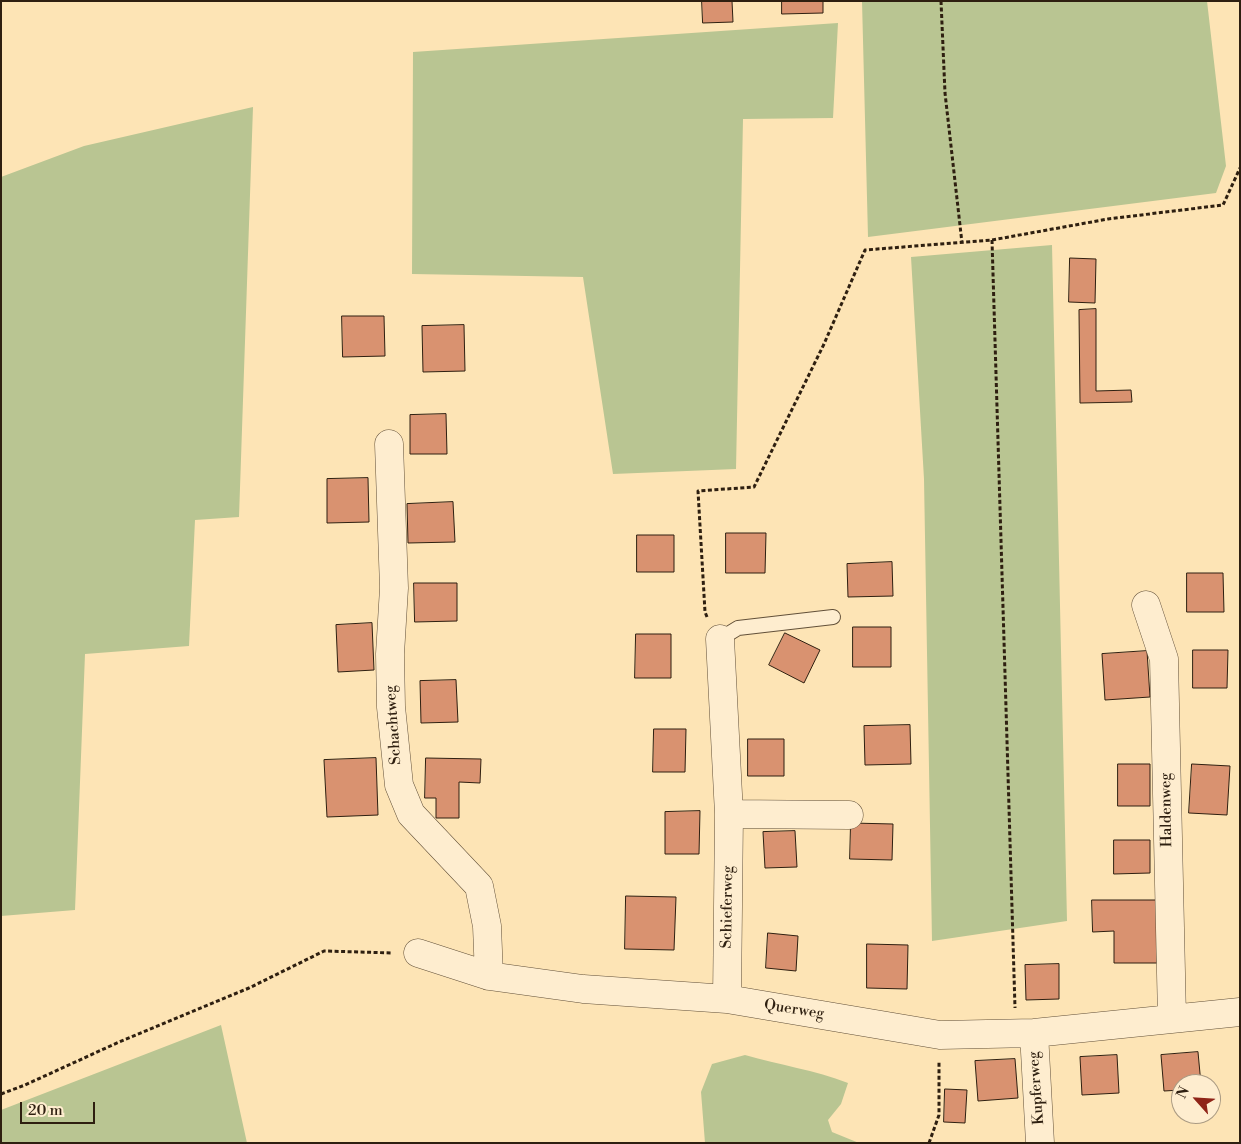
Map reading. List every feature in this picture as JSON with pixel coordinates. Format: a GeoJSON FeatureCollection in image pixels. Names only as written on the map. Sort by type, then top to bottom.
{"type":"FeatureCollection","features":[{"type":"Feature","properties":{"kind":"street","name":"Schachtweg"},"geometry":{"type":"LineString","coordinates":[[390,444],[394,588],[390,654],[391,707],[399,785],[411,814],[479,886],[487,926],[489,976]]}},
{"type":"Feature","properties":{"kind":"street","name":"Haldenweg"},"geometry":{"type":"LineString","coordinates":[[1146,605],[1164,660],[1172,1018]]}},
{"type":"Feature","properties":{"kind":"street","name":"Schieferweg"},"geometry":{"type":"LineString","coordinates":[[720,639],[729,814],[727,999]]}},
{"type":"Feature","properties":{"kind":"street"},"geometry":{"type":"LineString","coordinates":[[729,814],[849,815]]}},
{"type":"Feature","properties":{"kind":"street","name":"Querweg"},"geometry":{"type":"LineString","coordinates":[[418,953],[489,976],[583,989],[727,999],[940,1035],[1025,1033],[1240,1012]]}},
{"type":"Feature","properties":{"kind":"street","name":"Kupferweg"},"geometry":{"type":"LineString","coordinates":[[1025,1033],[1040,1143]]}},
{"type":"Feature","properties":{"kind":"lane"},"geometry":{"type":"LineString","coordinates":[[720,639],[738,628],[833,617]]}},
{"type":"Feature","properties":{"kind":"path"},"geometry":{"type":"LineString","coordinates":[[941,1],[945,93],[962,243]]}},
{"type":"Feature","properties":{"kind":"path"},"geometry":{"type":"LineString","coordinates":[[720,639],[705,612],[698,490],[754,487],[819,353],[865,250],[992,240],[1108,219],[1223,205],[1240,168]]}},
{"type":"Feature","properties":{"kind":"path"},"geometry":{"type":"LineString","coordinates":[[992,240],[1025,1033]]}},
{"type":"Feature","properties":{"kind":"path"},"geometry":{"type":"LineString","coordinates":[[1,1094],[25,1086],[119,1042],[249,988],[324,952],[418,953]]}},
{"type":"Feature","properties":{"kind":"path"},"geometry":{"type":"LineString","coordinates":[[930,1143],[939,1115],[940,1035]]}},
{"type":"Feature","properties":{"kind":"green space"},"geometry":{"type":"Polygon","coordinates":[[[862,1],[1207,1],[1226,166],[1216,193],[868,237],[862,1]]]}},
{"type":"Feature","properties":{"kind":"green space"},"geometry":{"type":"Polygon","coordinates":[[[838,23],[833,118],[743,119],[736,469],[613,474],[583,277],[412,274],[413,52],[838,23]]]}},
{"type":"Feature","properties":{"kind":"green space"},"geometry":{"type":"Polygon","coordinates":[[[253,107],[239,517],[195,520],[189,646],[85,654],[75,910],[1,916],[1,177],[84,146],[253,107]]]}},
{"type":"Feature","properties":{"kind":"green space"},"geometry":{"type":"Polygon","coordinates":[[[1052,245],[1067,921],[932,941],[924,479],[911,257],[1052,245]]]}},
{"type":"Feature","properties":{"kind":"green space"},"geometry":{"type":"Polygon","coordinates":[[[221,1025],[247,1143],[1,1143],[1,1110],[221,1025]]]}},
{"type":"Feature","properties":{"kind":"green space"},"geometry":{"type":"Polygon","coordinates":[[[745,1055],[848,1083],[841,1104],[828,1120],[832,1132],[859,1143],[705,1143],[701,1092],[712,1064],[745,1055]]]}},
{"type":"Feature","properties":{"kind":"building"},"geometry":{"type":"Polygon","coordinates":[[[702,1],[732,1],[733,22],[703,23],[702,1]]]}},
{"type":"Feature","properties":{"kind":"building"},"geometry":{"type":"Polygon","coordinates":[[[782,1],[823,1],[823,13],[782,14],[782,1]]]}},
{"type":"Feature","properties":{"kind":"building"},"geometry":{"type":"Polygon","coordinates":[[[1070,258],[1096,259],[1095,303],[1069,302],[1070,258]]]}},
{"type":"Feature","properties":{"kind":"building"},"geometry":{"type":"Polygon","coordinates":[[[1096,309],[1096,391],[1131,390],[1132,402],[1080,403],[1079,310],[1096,309]]]}},
{"type":"Feature","properties":{"kind":"building"},"geometry":{"type":"Polygon","coordinates":[[[342,316],[384,316],[385,356],[343,357],[342,316]]]}},
{"type":"Feature","properties":{"kind":"building"},"geometry":{"type":"Polygon","coordinates":[[[464,325],[465,371],[423,372],[422,326],[464,325]]]}},
{"type":"Feature","properties":{"kind":"building"},"geometry":{"type":"Polygon","coordinates":[[[446,414],[447,454],[410,454],[410,415],[446,414]]]}},
{"type":"Feature","properties":{"kind":"building"},"geometry":{"type":"Polygon","coordinates":[[[368,478],[369,522],[327,523],[327,479],[368,478]]]}},
{"type":"Feature","properties":{"kind":"building"},"geometry":{"type":"Polygon","coordinates":[[[453,502],[455,542],[408,543],[407,504],[453,502]]]}},
{"type":"Feature","properties":{"kind":"building"},"geometry":{"type":"Polygon","coordinates":[[[726,533],[766,533],[765,573],[726,573],[726,533]]]}},
{"type":"Feature","properties":{"kind":"building"},"geometry":{"type":"Polygon","coordinates":[[[637,535],[674,535],[674,572],[637,572],[637,535]]]}},
{"type":"Feature","properties":{"kind":"building"},"geometry":{"type":"Polygon","coordinates":[[[892,562],[893,596],[848,597],[847,564],[892,562]]]}},
{"type":"Feature","properties":{"kind":"building"},"geometry":{"type":"Polygon","coordinates":[[[1187,573],[1223,573],[1224,612],[1187,612],[1187,573]]]}},
{"type":"Feature","properties":{"kind":"building"},"geometry":{"type":"Polygon","coordinates":[[[414,583],[457,583],[457,621],[415,622],[414,583]]]}},
{"type":"Feature","properties":{"kind":"building"},"geometry":{"type":"Polygon","coordinates":[[[372,623],[374,670],[338,672],[336,625],[372,623]]]}},
{"type":"Feature","properties":{"kind":"building"},"geometry":{"type":"Polygon","coordinates":[[[853,627],[891,627],[891,667],[853,667],[853,627]]]}},
{"type":"Feature","properties":{"kind":"building"},"geometry":{"type":"Polygon","coordinates":[[[785,633],[820,650],[804,683],[769,665],[785,633]]]}},
{"type":"Feature","properties":{"kind":"building"},"geometry":{"type":"Polygon","coordinates":[[[636,634],[671,634],[671,678],[635,678],[636,634]]]}},
{"type":"Feature","properties":{"kind":"building"},"geometry":{"type":"Polygon","coordinates":[[[1193,650],[1228,650],[1227,688],[1193,688],[1193,650]]]}},
{"type":"Feature","properties":{"kind":"building"},"geometry":{"type":"Polygon","coordinates":[[[1147,651],[1150,697],[1105,700],[1102,654],[1147,651]]]}},
{"type":"Feature","properties":{"kind":"building"},"geometry":{"type":"Polygon","coordinates":[[[456,680],[458,722],[421,723],[420,681],[456,680]]]}},
{"type":"Feature","properties":{"kind":"building"},"geometry":{"type":"Polygon","coordinates":[[[910,725],[911,764],[865,765],[864,726],[910,725]]]}},
{"type":"Feature","properties":{"kind":"building"},"geometry":{"type":"Polygon","coordinates":[[[654,729],[686,729],[685,772],[653,772],[654,729]]]}},
{"type":"Feature","properties":{"kind":"building"},"geometry":{"type":"Polygon","coordinates":[[[748,739],[784,739],[784,776],[748,776],[748,739]]]}},
{"type":"Feature","properties":{"kind":"building"},"geometry":{"type":"Polygon","coordinates":[[[376,758],[378,815],[327,817],[324,760],[376,758]]]}},
{"type":"Feature","properties":{"kind":"building"},"geometry":{"type":"Polygon","coordinates":[[[426,758],[481,759],[480,783],[459,782],[459,818],[436,818],[436,798],[425,798],[426,758]]]}},
{"type":"Feature","properties":{"kind":"building"},"geometry":{"type":"Polygon","coordinates":[[[1118,764],[1150,764],[1150,806],[1118,806],[1118,764]]]}},
{"type":"Feature","properties":{"kind":"building"},"geometry":{"type":"Polygon","coordinates":[[[1192,764],[1230,766],[1227,815],[1189,813],[1192,764]]]}},
{"type":"Feature","properties":{"kind":"building"},"geometry":{"type":"Polygon","coordinates":[[[700,811],[699,854],[665,854],[665,812],[700,811]]]}},
{"type":"Feature","properties":{"kind":"building"},"geometry":{"type":"Polygon","coordinates":[[[851,823],[893,824],[892,860],[850,859],[851,823]]]}},
{"type":"Feature","properties":{"kind":"building"},"geometry":{"type":"Polygon","coordinates":[[[795,831],[797,867],[765,868],[763,832],[795,831]]]}},
{"type":"Feature","properties":{"kind":"building"},"geometry":{"type":"Polygon","coordinates":[[[1114,840],[1150,840],[1150,873],[1114,874],[1114,840]]]}},
{"type":"Feature","properties":{"kind":"building"},"geometry":{"type":"Polygon","coordinates":[[[626,896],[676,897],[674,950],[625,949],[626,896]]]}},
{"type":"Feature","properties":{"kind":"building"},"geometry":{"type":"Polygon","coordinates":[[[1092,900],[1157,900],[1157,963],[1114,963],[1114,931],[1093,932],[1092,900]]]}},
{"type":"Feature","properties":{"kind":"building"},"geometry":{"type":"Polygon","coordinates":[[[768,933],[798,936],[796,971],[766,968],[768,933]]]}},
{"type":"Feature","properties":{"kind":"building"},"geometry":{"type":"Polygon","coordinates":[[[867,944],[908,945],[907,989],[867,988],[867,944]]]}},
{"type":"Feature","properties":{"kind":"building"},"geometry":{"type":"Polygon","coordinates":[[[1059,964],[1059,999],[1026,1000],[1025,965],[1059,964]]]}},
{"type":"Feature","properties":{"kind":"building"},"geometry":{"type":"Polygon","coordinates":[[[1198,1052],[1200,1074],[1171,1074],[1171,1091],[1164,1091],[1161,1055],[1198,1052]]]}},
{"type":"Feature","properties":{"kind":"building"},"geometry":{"type":"Polygon","coordinates":[[[1117,1055],[1119,1093],[1082,1095],[1080,1057],[1117,1055]]]}},
{"type":"Feature","properties":{"kind":"building"},"geometry":{"type":"Polygon","coordinates":[[[1015,1059],[1018,1098],[978,1101],[975,1061],[1015,1059]]]}},
{"type":"Feature","properties":{"kind":"building"},"geometry":{"type":"Polygon","coordinates":[[[945,1089],[967,1090],[965,1123],[944,1122],[945,1089]]]}}]}
